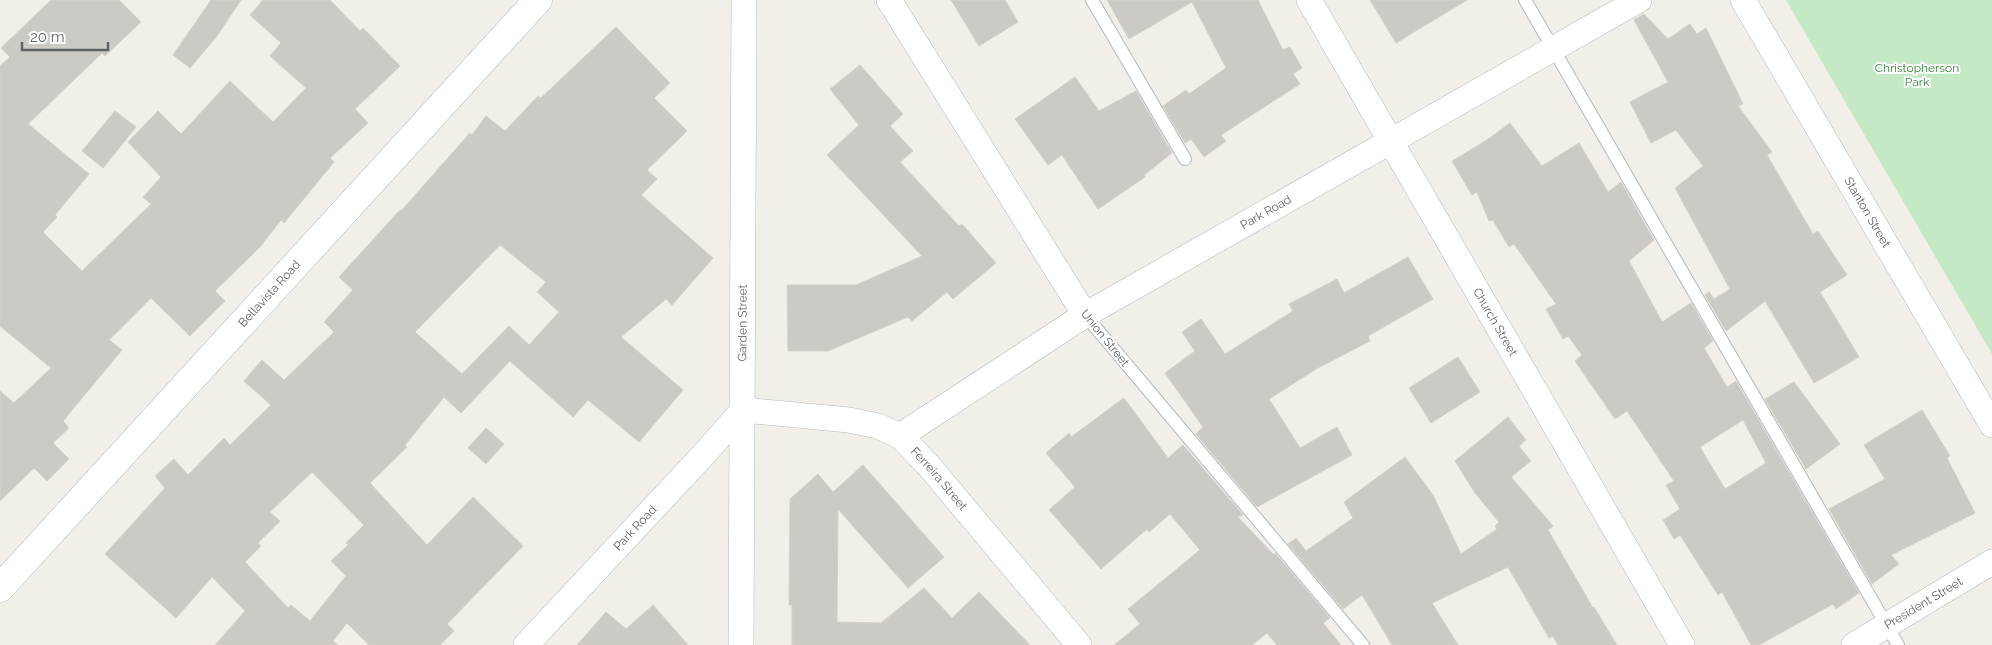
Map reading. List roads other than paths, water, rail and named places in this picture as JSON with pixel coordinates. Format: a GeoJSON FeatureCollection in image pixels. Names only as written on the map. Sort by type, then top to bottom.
{"type":"FeatureCollection","features":[{"type":"Feature","properties":{"kind":"street","name":"Bellavista Road"},"geometry":{"type":"LineString","coordinates":[[0,588],[538,0]]}},
{"type":"Feature","properties":{"kind":"street","name":"Garden Street"},"geometry":{"type":"LineString","coordinates":[[741,645],[744,0]]}},
{"type":"Feature","properties":{"kind":"street","name":"Church Street"},"geometry":{"type":"LineString","coordinates":[[1309,0],[1682,645]]}},
{"type":"Feature","properties":{"kind":"street","name":"Park Road"},"geometry":{"type":"LineString","coordinates":[[900,436],[1085,315],[1638,0]]}},
{"type":"Feature","properties":{"kind":"street","name":"Stanton Street"},"geometry":{"type":"LineString","coordinates":[[1743,0],[1992,425]]}},
{"type":"Feature","properties":{"kind":"street","name":"Union Street"},"geometry":{"type":"LineString","coordinates":[[889,1],[1085,315]]}},
{"type":"Feature","properties":{"kind":"street","name":"Ferreira Street"},"geometry":{"type":"LineString","coordinates":[[742,410],[849,420],[878,426],[900,436],[929,466],[1080,645]]}},
{"type":"Feature","properties":{"kind":"street","name":"Park Road"},"geometry":{"type":"LineString","coordinates":[[526,645],[705,453],[742,410]]}},
{"type":"Feature","properties":{"kind":"street","name":"President Street"},"geometry":{"type":"LineString","coordinates":[[1854,645],[1892,635],[1992,562]]}},
{"type":"Feature","properties":{"kind":"lane"},"geometry":{"type":"LineString","coordinates":[[1092,0],[1185,158]]}},
{"type":"Feature","properties":{"kind":"lane"},"geometry":{"type":"LineString","coordinates":[[1525,0],[1892,635]]}},
{"type":"Feature","properties":{"kind":"lane","name":"Union Street"},"geometry":{"type":"LineString","coordinates":[[1085,315],[1363,645]]}},
{"type":"Feature","properties":{"kind":"park label","name":"Christopherson Park"},"geometry":{"type":"Point","coordinates":[1917,75]}}]}
